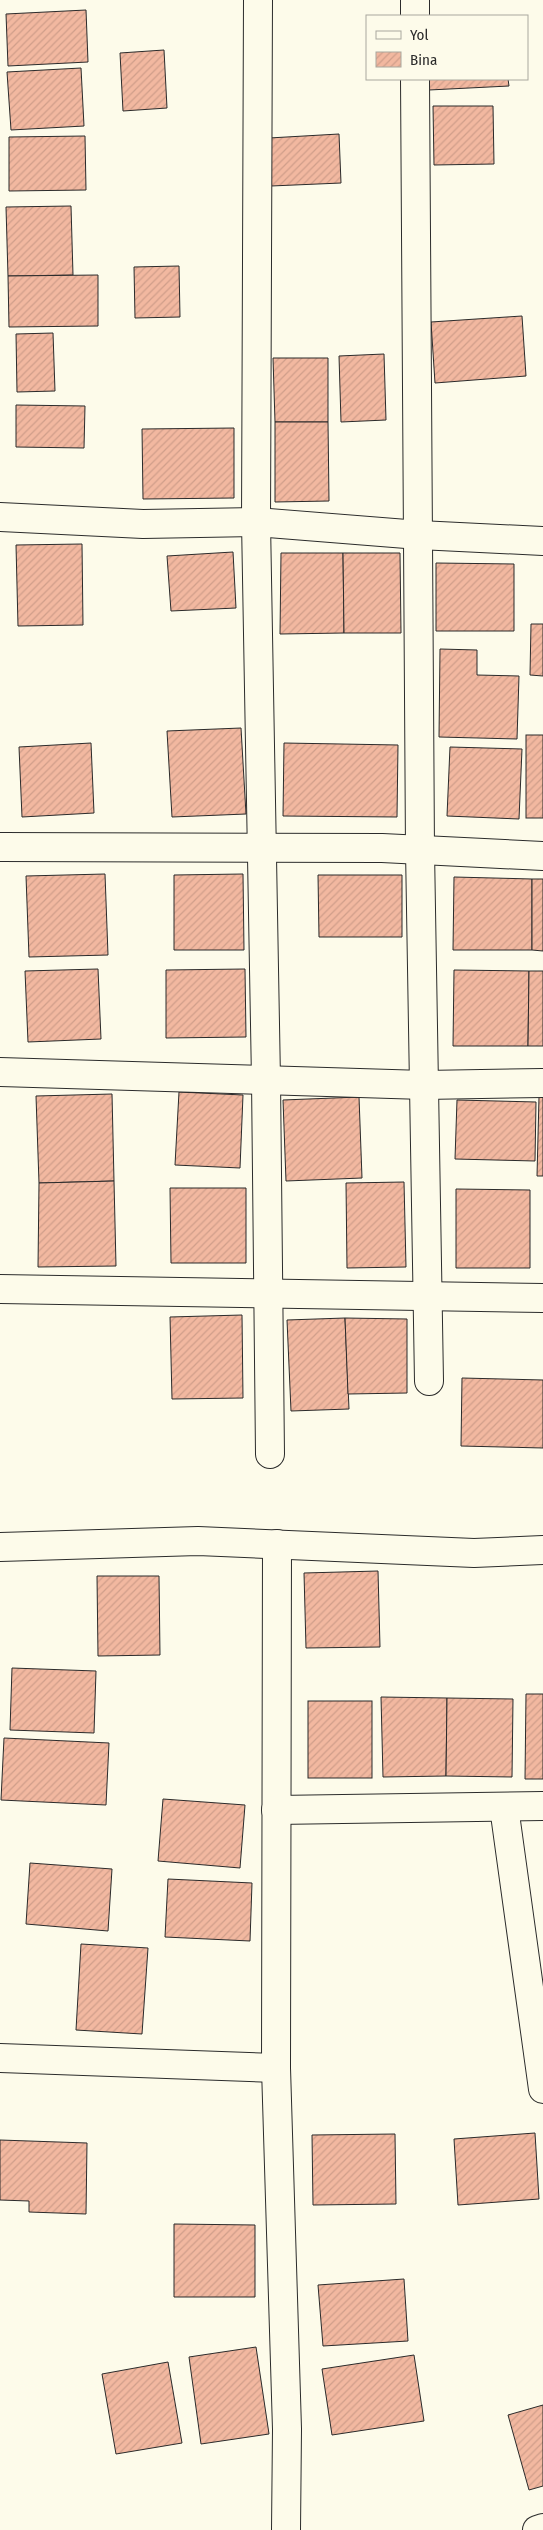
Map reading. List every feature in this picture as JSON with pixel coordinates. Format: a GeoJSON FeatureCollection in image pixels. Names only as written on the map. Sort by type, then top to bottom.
{"type":"FeatureCollection","features":[{"type":"Feature","properties":{"kind":"street"},"geometry":{"type":"LineString","coordinates":[[258,0],[256,522],[266,1080],[270,1454]]}},
{"type":"Feature","properties":{"kind":"street"},"geometry":{"type":"LineString","coordinates":[[414,0],[415,15]]}},
{"type":"Feature","properties":{"kind":"street"},"geometry":{"type":"LineString","coordinates":[[415,80],[420,850],[428,1382]]}},
{"type":"Feature","properties":{"kind":"street"},"geometry":{"type":"LineString","coordinates":[[0,517],[143,524],[256,522],[419,535],[543,541]]}},
{"type":"Feature","properties":{"kind":"street"},"geometry":{"type":"LineString","coordinates":[[0,847],[420,850],[543,856]]}},
{"type":"Feature","properties":{"kind":"street"},"geometry":{"type":"LineString","coordinates":[[0,1072],[424,1085],[543,1083]]}},
{"type":"Feature","properties":{"kind":"street"},"geometry":{"type":"LineString","coordinates":[[0,1289],[543,1298]]}},
{"type":"Feature","properties":{"kind":"street"},"geometry":{"type":"LineString","coordinates":[[0,1547],[198,1541],[474,1553],[543,1550]]}},
{"type":"Feature","properties":{"kind":"street"},"geometry":{"type":"LineString","coordinates":[[277,1544],[276,2068],[287,2429],[286,2530]]}},
{"type":"Feature","properties":{"kind":"street"},"geometry":{"type":"LineString","coordinates":[[276,1810],[543,1806]]}},
{"type":"Feature","properties":{"kind":"street"},"geometry":{"type":"LineString","coordinates":[[504,1807],[543,2089]]}},
{"type":"Feature","properties":{"kind":"street"},"geometry":{"type":"LineString","coordinates":[[0,2058],[276,2068]]}},
{"type":"Feature","properties":{"kind":"street"},"geometry":{"type":"LineString","coordinates":[[537,2530],[543,2528]]}},
{"type":"Feature","properties":{"kind":"building"},"geometry":{"type":"Polygon","coordinates":[[[86,10],[88,62],[8,66],[6,14],[86,10]]]}},
{"type":"Feature","properties":{"kind":"building"},"geometry":{"type":"Polygon","coordinates":[[[164,50],[167,108],[123,111],[120,53],[164,50]]]}},
{"type":"Feature","properties":{"kind":"building"},"geometry":{"type":"Polygon","coordinates":[[[81,68],[84,126],[11,130],[7,72],[81,68]]]}},
{"type":"Feature","properties":{"kind":"building"},"geometry":{"type":"Polygon","coordinates":[[[428,80],[508,80],[509,86],[429,90],[428,80]]]}},
{"type":"Feature","properties":{"kind":"building"},"geometry":{"type":"Polygon","coordinates":[[[433,106],[493,106],[494,164],[434,165],[433,106]]]}},
{"type":"Feature","properties":{"kind":"building"},"geometry":{"type":"Polygon","coordinates":[[[339,134],[341,183],[271,186],[269,138],[339,134]]]}},
{"type":"Feature","properties":{"kind":"building"},"geometry":{"type":"Polygon","coordinates":[[[85,136],[86,190],[9,191],[9,137],[85,136]]]}},
{"type":"Feature","properties":{"kind":"building"},"geometry":{"type":"Polygon","coordinates":[[[71,206],[73,275],[8,276],[6,207],[71,206]]]}},
{"type":"Feature","properties":{"kind":"building"},"geometry":{"type":"Polygon","coordinates":[[[179,266],[180,317],[135,318],[134,267],[179,266]]]}},
{"type":"Feature","properties":{"kind":"building"},"geometry":{"type":"Polygon","coordinates":[[[98,275],[98,326],[9,327],[8,276],[98,275]]]}},
{"type":"Feature","properties":{"kind":"building"},"geometry":{"type":"Polygon","coordinates":[[[522,316],[526,376],[435,383],[431,322],[522,316]]]}},
{"type":"Feature","properties":{"kind":"building"},"geometry":{"type":"Polygon","coordinates":[[[53,333],[55,391],[17,392],[16,334],[53,333]]]}},
{"type":"Feature","properties":{"kind":"building"},"geometry":{"type":"Polygon","coordinates":[[[384,354],[386,420],[341,422],[339,356],[384,354]]]}},
{"type":"Feature","properties":{"kind":"building"},"geometry":{"type":"Polygon","coordinates":[[[273,358],[328,358],[328,422],[275,422],[273,358]]]}},
{"type":"Feature","properties":{"kind":"building"},"geometry":{"type":"Polygon","coordinates":[[[16,405],[85,406],[84,448],[16,447],[16,405]]]}},
{"type":"Feature","properties":{"kind":"building"},"geometry":{"type":"Polygon","coordinates":[[[275,422],[328,422],[329,501],[275,502],[275,422]]]}},
{"type":"Feature","properties":{"kind":"building"},"geometry":{"type":"Polygon","coordinates":[[[234,428],[234,498],[143,499],[142,429],[234,428]]]}},
{"type":"Feature","properties":{"kind":"building"},"geometry":{"type":"Polygon","coordinates":[[[82,544],[83,625],[18,626],[16,545],[82,544]]]}},
{"type":"Feature","properties":{"kind":"building"},"geometry":{"type":"Polygon","coordinates":[[[233,552],[236,608],[171,611],[167,556],[233,552]]]}},
{"type":"Feature","properties":{"kind":"building"},"geometry":{"type":"Polygon","coordinates":[[[281,553],[343,553],[344,633],[280,634],[281,553]]]}},
{"type":"Feature","properties":{"kind":"building"},"geometry":{"type":"Polygon","coordinates":[[[343,553],[400,553],[401,633],[344,633],[343,553]]]}},
{"type":"Feature","properties":{"kind":"building"},"geometry":{"type":"Polygon","coordinates":[[[436,563],[514,564],[514,631],[436,631],[436,563]]]}},
{"type":"Feature","properties":{"kind":"building"},"geometry":{"type":"Polygon","coordinates":[[[531,624],[543,624],[543,676],[530,675],[531,624]]]}},
{"type":"Feature","properties":{"kind":"building"},"geometry":{"type":"Polygon","coordinates":[[[440,649],[477,650],[477,675],[519,676],[517,739],[439,737],[440,649]]]}},
{"type":"Feature","properties":{"kind":"building"},"geometry":{"type":"Polygon","coordinates":[[[241,728],[246,814],[172,817],[167,731],[241,728]]]}},
{"type":"Feature","properties":{"kind":"building"},"geometry":{"type":"Polygon","coordinates":[[[526,735],[543,735],[543,818],[526,818],[526,735]]]}},
{"type":"Feature","properties":{"kind":"building"},"geometry":{"type":"Polygon","coordinates":[[[91,743],[94,813],[22,817],[19,747],[91,743]]]}},
{"type":"Feature","properties":{"kind":"building"},"geometry":{"type":"Polygon","coordinates":[[[284,743],[398,745],[397,817],[283,816],[284,743]]]}},
{"type":"Feature","properties":{"kind":"building"},"geometry":{"type":"Polygon","coordinates":[[[450,747],[522,749],[519,819],[447,816],[450,747]]]}},
{"type":"Feature","properties":{"kind":"building"},"geometry":{"type":"Polygon","coordinates":[[[105,874],[108,955],[29,957],[26,876],[105,874]]]}},
{"type":"Feature","properties":{"kind":"building"},"geometry":{"type":"Polygon","coordinates":[[[243,874],[244,950],[174,950],[174,875],[243,874]]]}},
{"type":"Feature","properties":{"kind":"building"},"geometry":{"type":"Polygon","coordinates":[[[318,875],[402,875],[402,937],[319,937],[318,875]]]}},
{"type":"Feature","properties":{"kind":"building"},"geometry":{"type":"Polygon","coordinates":[[[454,877],[532,879],[532,950],[453,950],[454,877]]]}},
{"type":"Feature","properties":{"kind":"building"},"geometry":{"type":"Polygon","coordinates":[[[532,879],[543,879],[543,951],[532,950],[532,879]]]}},
{"type":"Feature","properties":{"kind":"building"},"geometry":{"type":"Polygon","coordinates":[[[98,969],[101,1039],[28,1042],[25,971],[98,969]]]}},
{"type":"Feature","properties":{"kind":"building"},"geometry":{"type":"Polygon","coordinates":[[[245,969],[246,1037],[166,1038],[166,970],[245,969]]]}},
{"type":"Feature","properties":{"kind":"building"},"geometry":{"type":"Polygon","coordinates":[[[454,970],[529,971],[528,1046],[453,1046],[454,970]]]}},
{"type":"Feature","properties":{"kind":"building"},"geometry":{"type":"Polygon","coordinates":[[[529,971],[543,971],[543,1046],[528,1046],[529,971]]]}},
{"type":"Feature","properties":{"kind":"building"},"geometry":{"type":"Polygon","coordinates":[[[179,1092],[243,1095],[240,1168],[175,1165],[179,1092]]]}},
{"type":"Feature","properties":{"kind":"building"},"geometry":{"type":"Polygon","coordinates":[[[112,1094],[114,1181],[39,1183],[36,1096],[112,1094]]]}},
{"type":"Feature","properties":{"kind":"building"},"geometry":{"type":"Polygon","coordinates":[[[359,1097],[362,1178],[286,1181],[283,1100],[359,1097]]]}},
{"type":"Feature","properties":{"kind":"building"},"geometry":{"type":"Polygon","coordinates":[[[539,1097],[543,1097],[543,1176],[537,1176],[539,1097]]]}},
{"type":"Feature","properties":{"kind":"building"},"geometry":{"type":"Polygon","coordinates":[[[457,1100],[536,1102],[535,1161],[455,1159],[457,1100]]]}},
{"type":"Feature","properties":{"kind":"building"},"geometry":{"type":"Polygon","coordinates":[[[114,1181],[116,1266],[38,1267],[39,1183],[114,1181]]]}},
{"type":"Feature","properties":{"kind":"building"},"geometry":{"type":"Polygon","coordinates":[[[404,1182],[406,1267],[347,1268],[346,1183],[404,1182]]]}},
{"type":"Feature","properties":{"kind":"building"},"geometry":{"type":"Polygon","coordinates":[[[170,1188],[246,1188],[246,1263],[171,1263],[170,1188]]]}},
{"type":"Feature","properties":{"kind":"building"},"geometry":{"type":"Polygon","coordinates":[[[456,1189],[530,1190],[530,1268],[456,1268],[456,1189]]]}},
{"type":"Feature","properties":{"kind":"building"},"geometry":{"type":"Polygon","coordinates":[[[242,1315],[243,1398],[172,1399],[170,1317],[242,1315]]]}},
{"type":"Feature","properties":{"kind":"building"},"geometry":{"type":"Polygon","coordinates":[[[345,1318],[349,1409],[291,1411],[287,1320],[345,1318]]]}},
{"type":"Feature","properties":{"kind":"building"},"geometry":{"type":"Polygon","coordinates":[[[345,1318],[407,1319],[407,1393],[348,1394],[345,1318]]]}},
{"type":"Feature","properties":{"kind":"building"},"geometry":{"type":"Polygon","coordinates":[[[462,1378],[543,1380],[543,1448],[461,1446],[462,1378]]]}},
{"type":"Feature","properties":{"kind":"building"},"geometry":{"type":"Polygon","coordinates":[[[378,1571],[380,1647],[306,1648],[304,1573],[378,1571]]]}},
{"type":"Feature","properties":{"kind":"building"},"geometry":{"type":"Polygon","coordinates":[[[97,1576],[159,1576],[160,1655],[98,1656],[97,1576]]]}},
{"type":"Feature","properties":{"kind":"building"},"geometry":{"type":"Polygon","coordinates":[[[12,1668],[96,1671],[94,1733],[10,1730],[12,1668]]]}},
{"type":"Feature","properties":{"kind":"building"},"geometry":{"type":"Polygon","coordinates":[[[526,1694],[543,1694],[543,1779],[525,1779],[526,1694]]]}},
{"type":"Feature","properties":{"kind":"building"},"geometry":{"type":"Polygon","coordinates":[[[381,1697],[447,1698],[446,1776],[383,1777],[381,1697]]]}},
{"type":"Feature","properties":{"kind":"building"},"geometry":{"type":"Polygon","coordinates":[[[447,1698],[513,1699],[512,1777],[446,1776],[447,1698]]]}},
{"type":"Feature","properties":{"kind":"building"},"geometry":{"type":"Polygon","coordinates":[[[308,1701],[372,1701],[372,1778],[308,1778],[308,1701]]]}},
{"type":"Feature","properties":{"kind":"building"},"geometry":{"type":"Polygon","coordinates":[[[4,1738],[109,1743],[106,1805],[1,1800],[4,1738]]]}},
{"type":"Feature","properties":{"kind":"building"},"geometry":{"type":"Polygon","coordinates":[[[163,1799],[245,1805],[240,1868],[158,1861],[163,1799]]]}},
{"type":"Feature","properties":{"kind":"building"},"geometry":{"type":"Polygon","coordinates":[[[30,1863],[112,1869],[108,1931],[26,1924],[30,1863]]]}},
{"type":"Feature","properties":{"kind":"building"},"geometry":{"type":"Polygon","coordinates":[[[168,1879],[252,1883],[250,1941],[165,1937],[168,1879]]]}},
{"type":"Feature","properties":{"kind":"building"},"geometry":{"type":"Polygon","coordinates":[[[81,1944],[148,1948],[142,2034],[76,2030],[81,1944]]]}},
{"type":"Feature","properties":{"kind":"building"},"geometry":{"type":"Polygon","coordinates":[[[535,2133],[539,2199],[458,2205],[454,2139],[535,2133]]]}},
{"type":"Feature","properties":{"kind":"building"},"geometry":{"type":"Polygon","coordinates":[[[395,2134],[396,2204],[313,2205],[312,2135],[395,2134]]]}},
{"type":"Feature","properties":{"kind":"building"},"geometry":{"type":"Polygon","coordinates":[[[0,2140],[87,2143],[86,2214],[29,2212],[29,2201],[0,2200],[0,2140]]]}},
{"type":"Feature","properties":{"kind":"building"},"geometry":{"type":"Polygon","coordinates":[[[174,2224],[255,2225],[255,2297],[174,2297],[174,2224]]]}},
{"type":"Feature","properties":{"kind":"building"},"geometry":{"type":"Polygon","coordinates":[[[404,2279],[408,2341],[323,2346],[318,2285],[404,2279]]]}},
{"type":"Feature","properties":{"kind":"building"},"geometry":{"type":"Polygon","coordinates":[[[256,2347],[269,2434],[201,2444],[189,2357],[256,2347]]]}},
{"type":"Feature","properties":{"kind":"building"},"geometry":{"type":"Polygon","coordinates":[[[414,2355],[424,2421],[332,2435],[322,2369],[414,2355]]]}},
{"type":"Feature","properties":{"kind":"building"},"geometry":{"type":"Polygon","coordinates":[[[168,2362],[182,2443],[116,2454],[102,2374],[168,2362]]]}},
{"type":"Feature","properties":{"kind":"building"},"geometry":{"type":"Polygon","coordinates":[[[543,2405],[543,2486],[529,2490],[508,2415],[543,2405]]]}}]}
